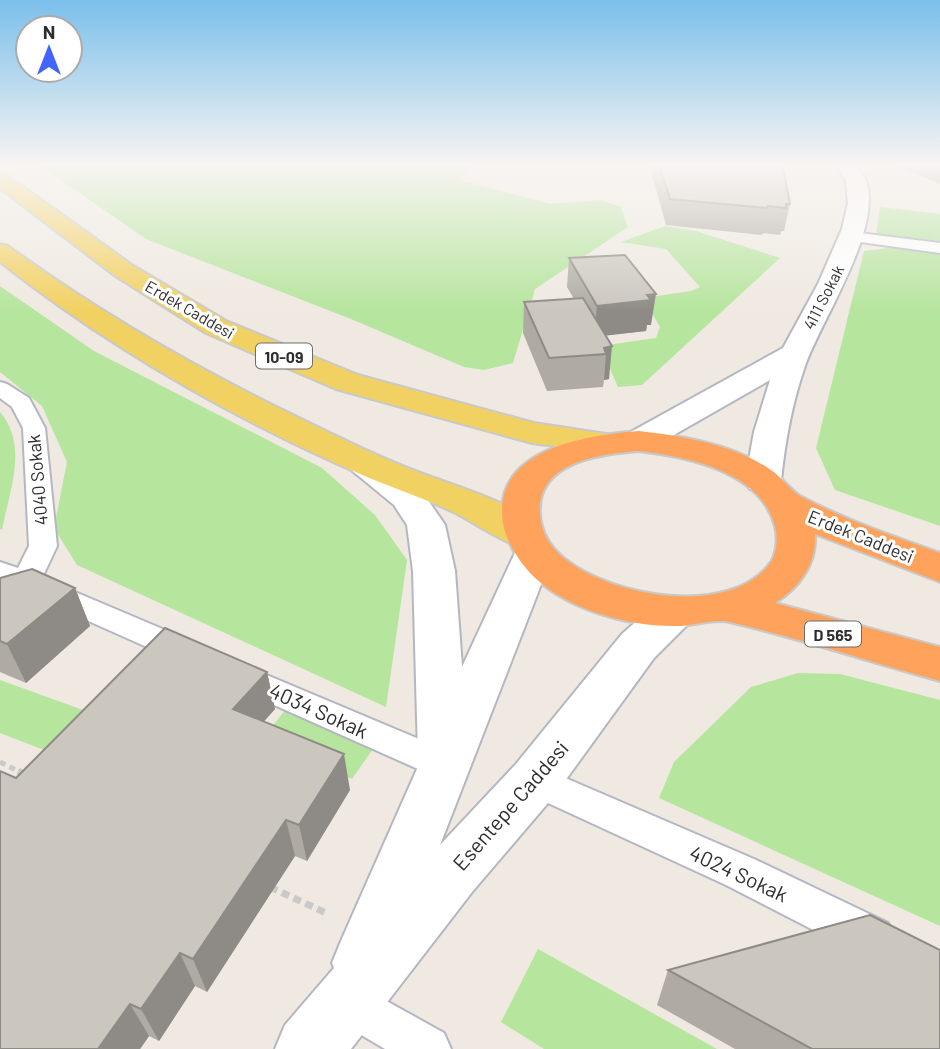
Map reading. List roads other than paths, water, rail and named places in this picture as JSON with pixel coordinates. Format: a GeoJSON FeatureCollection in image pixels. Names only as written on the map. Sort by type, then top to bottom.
{"type":"FeatureCollection","features":[{"type":"Feature","properties":{"kind":"highway"},"geometry":{"type":"LineString","coordinates":[[529,542],[519,512],[524,491],[536,474],[555,460],[578,449],[623,442],[673,444],[706,452],[737,465],[773,492],[794,522],[797,542],[792,562],[778,581],[756,596],[727,606]]}},
{"type":"Feature","properties":{"kind":"highway","name":"Erdek Caddesi"},"geometry":{"type":"LineString","coordinates":[[773,492],[832,527],[940,568]]}},
{"type":"Feature","properties":{"kind":"highway","name":"D 565"},"geometry":{"type":"LineString","coordinates":[[529,542],[551,569],[576,586],[638,608],[701,611],[727,606],[940,664]]}},
{"type":"Feature","properties":{"kind":"main road","name":"Erdek Caddesi"},"geometry":{"type":"LineString","coordinates":[[46,213],[123,270],[216,327],[347,383],[532,432],[623,442]]}},
{"type":"Feature","properties":{"kind":"main road"},"geometry":{"type":"LineString","coordinates":[[0,251],[39,282],[116,332],[224,392],[361,461],[502,519],[529,542]]}},
{"type":"Feature","properties":{"kind":"street","name":"4111 Sokak"},"geometry":{"type":"LineString","coordinates":[[773,492],[769,432],[795,353],[856,226],[857,213]]}},
{"type":"Feature","properties":{"kind":"street"},"geometry":{"type":"LineString","coordinates":[[623,442],[795,353]]}},
{"type":"Feature","properties":{"kind":"street"},"geometry":{"type":"LineString","coordinates":[[361,461],[408,498],[426,525],[435,583],[445,766]]}},
{"type":"Feature","properties":{"kind":"street"},"geometry":{"type":"LineString","coordinates":[[328,1025],[374,935],[445,766],[529,542]]}},
{"type":"Feature","properties":{"kind":"street","name":"Esentepe Caddesi"},"geometry":{"type":"LineString","coordinates":[[328,1025],[452,873],[535,780],[638,646],[674,611]]}},
{"type":"Feature","properties":{"kind":"lane"},"geometry":{"type":"LineString","coordinates":[[851,237],[940,248]]}},
{"type":"Feature","properties":{"kind":"lane","name":"4040 Sokak"},"geometry":{"type":"LineString","coordinates":[[0,388],[21,403],[34,428],[43,546],[13,576]]}},
{"type":"Feature","properties":{"kind":"lane"},"geometry":{"type":"LineString","coordinates":[[0,602],[13,576]]}},
{"type":"Feature","properties":{"kind":"lane","name":"4034 Sokak"},"geometry":{"type":"LineString","coordinates":[[13,576],[445,766]]}},
{"type":"Feature","properties":{"kind":"lane","name":"4024 Sokak"},"geometry":{"type":"LineString","coordinates":[[535,780],[740,872],[902,953]]}},
{"type":"Feature","properties":{"kind":"lane"},"geometry":{"type":"LineString","coordinates":[[328,1025],[429,1049]]}}]}
